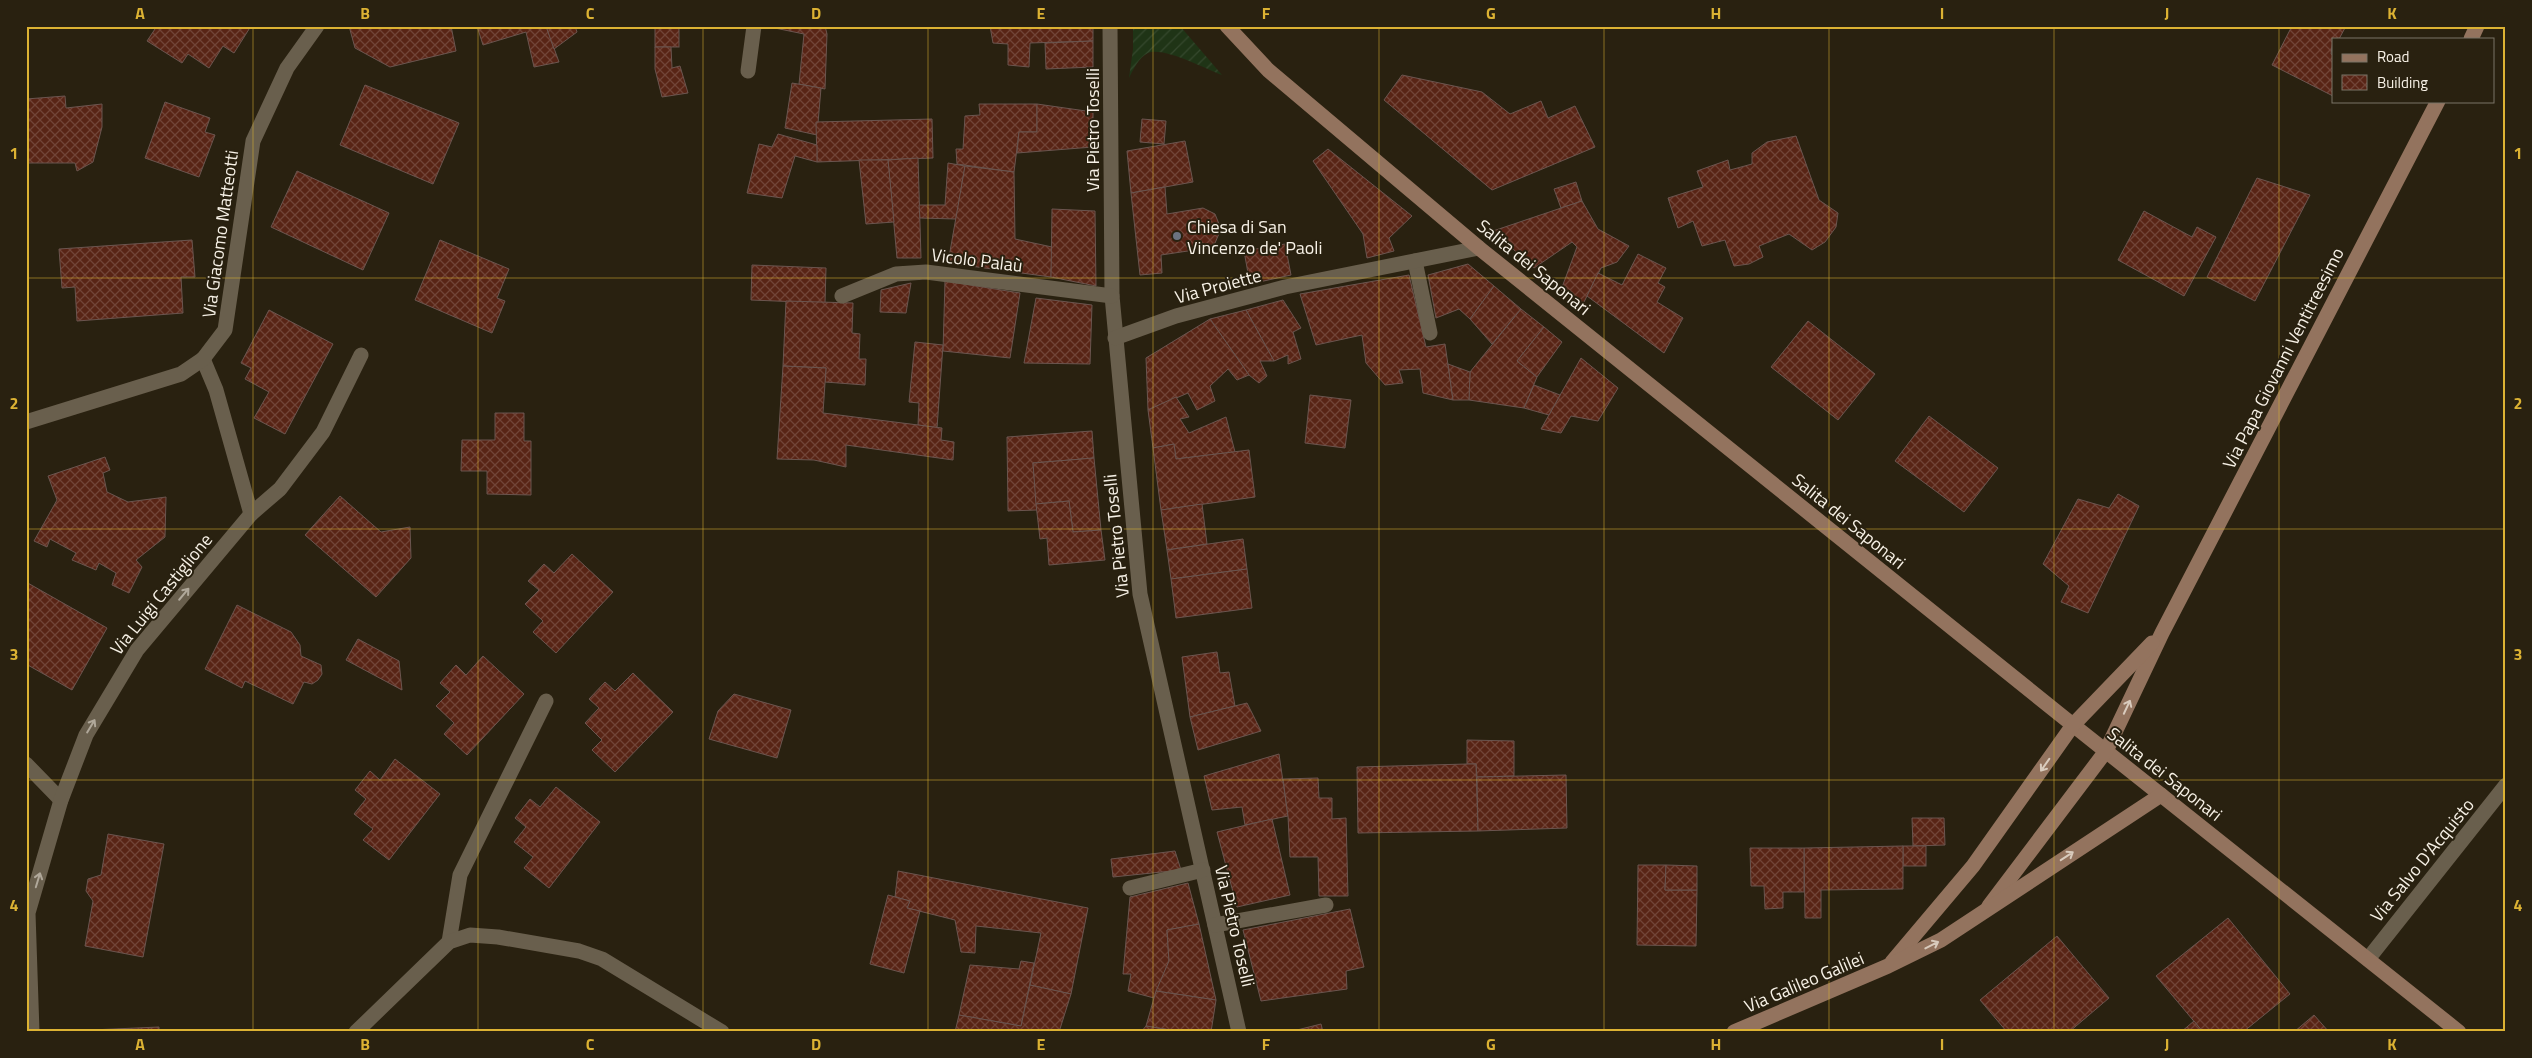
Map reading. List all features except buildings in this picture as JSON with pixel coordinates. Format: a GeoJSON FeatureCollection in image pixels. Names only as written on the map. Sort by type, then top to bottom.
{"type":"FeatureCollection","features":[{"type":"Feature","properties":{"kind":"main road","name":"Salita dei Saponari"},"geometry":{"type":"LineString","coordinates":[[1228,26],[1268,70],[1480,248],[2073,725],[2459,1032]]}},
{"type":"Feature","properties":{"kind":"main road"},"geometry":{"type":"LineString","coordinates":[[2471,38],[2477,26]]}},
{"type":"Feature","properties":{"kind":"main road","name":"Via Papa Giovanni Ventitreesimo"},"geometry":{"type":"LineString","coordinates":[[2162,633],[2437,102]]}},
{"type":"Feature","properties":{"kind":"main road"},"geometry":{"type":"LineString","coordinates":[[1888,966],[1973,866],[2073,725],[2162,633]]}},
{"type":"Feature","properties":{"kind":"main road"},"geometry":{"type":"LineString","coordinates":[[1990,906],[2106,751],[2162,633]]}},
{"type":"Feature","properties":{"kind":"main road","name":"Via Galileo Galilei"},"geometry":{"type":"LineString","coordinates":[[1734,1032],[1888,966],[1941,940],[2161,795]]}},
{"type":"Feature","properties":{"kind":"street","name":"Via Giacomo Matteotti"},"geometry":{"type":"LineString","coordinates":[[26,422],[181,374],[202,359],[225,330],[253,141],[287,68],[317,26]]}},
{"type":"Feature","properties":{"kind":"street"},"geometry":{"type":"LineString","coordinates":[[748,71],[754,26]]}},
{"type":"Feature","properties":{"kind":"street","name":"Via Pietro Toselli"},"geometry":{"type":"LineString","coordinates":[[1110,26],[1112,296],[1140,594],[1239,1032]]}},
{"type":"Feature","properties":{"kind":"street","name":"Via Proiette"},"geometry":{"type":"LineString","coordinates":[[1115,338],[1176,316],[1284,287],[1480,248]]}},
{"type":"Feature","properties":{"kind":"street"},"geometry":{"type":"LineString","coordinates":[[1415,261],[1430,333]]}},
{"type":"Feature","properties":{"kind":"street","name":"Vicolo Palaù"},"geometry":{"type":"LineString","coordinates":[[842,296],[896,274],[926,272],[1112,296]]}},
{"type":"Feature","properties":{"kind":"street","name":"Via Luigi Castiglione"},"geometry":{"type":"LineString","coordinates":[[32,1032],[28,913],[61,800],[86,735],[137,650],[251,514],[280,489],[323,432],[361,355]]}},
{"type":"Feature","properties":{"kind":"street"},"geometry":{"type":"LineString","coordinates":[[202,359],[216,390],[251,514]]}},
{"type":"Feature","properties":{"kind":"street"},"geometry":{"type":"LineString","coordinates":[[449,942],[460,875],[546,701]]}},
{"type":"Feature","properties":{"kind":"street"},"geometry":{"type":"LineString","coordinates":[[26,764],[61,800]]}},
{"type":"Feature","properties":{"kind":"street","name":"Via Salvo D'Acquisto"},"geometry":{"type":"LineString","coordinates":[[2368,959],[2506,785]]}},
{"type":"Feature","properties":{"kind":"street"},"geometry":{"type":"LineString","coordinates":[[1130,888],[1203,870]]}},
{"type":"Feature","properties":{"kind":"street"},"geometry":{"type":"LineString","coordinates":[[1215,925],[1326,905]]}},
{"type":"Feature","properties":{"kind":"street"},"geometry":{"type":"LineString","coordinates":[[356,1032],[449,942],[470,935],[498,937],[578,951],[602,959],[722,1032]]}},
{"type":"Feature","properties":{"kind":"green space"},"geometry":{"type":"Polygon","coordinates":[[[1133,26],[1180,26],[1222,75],[1174,55],[1155,52],[1148,53],[1142,57],[1129,78],[1133,49],[1133,26]]]}},
{"type":"Feature","properties":{"kind":"place","name":"Chiesa di San Vincenzo de' Paoli"},"geometry":{"type":"Point","coordinates":[1177,236]}}]}
